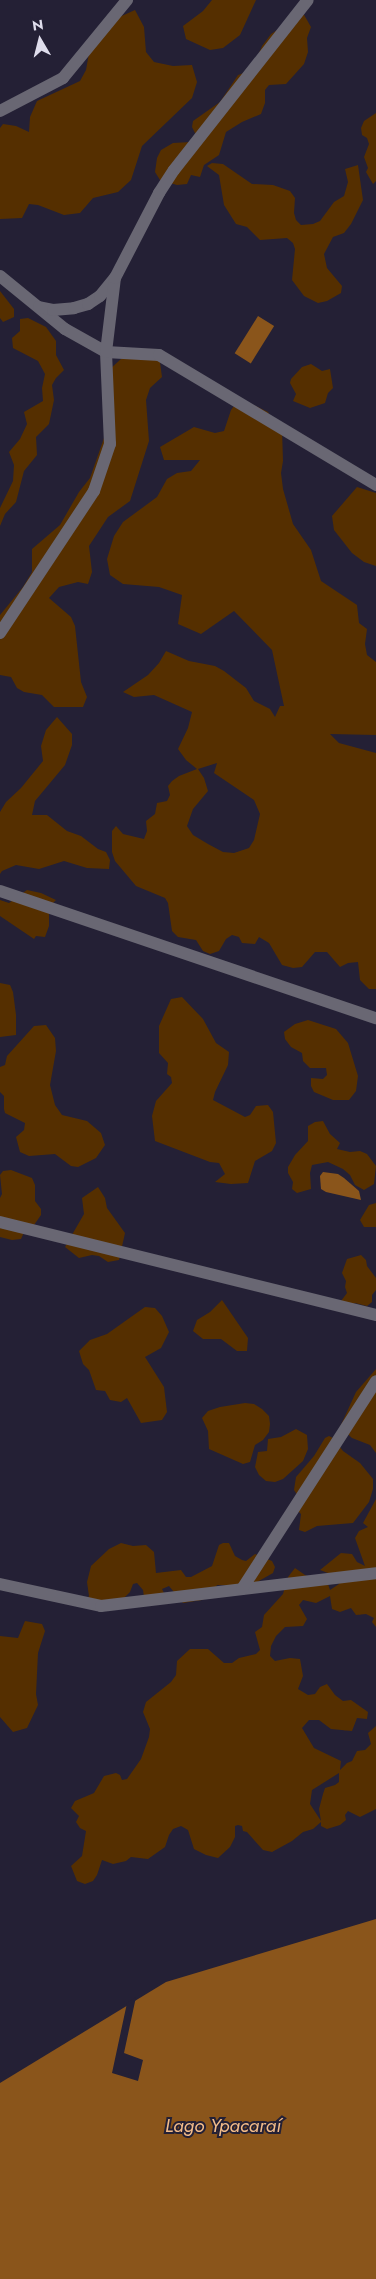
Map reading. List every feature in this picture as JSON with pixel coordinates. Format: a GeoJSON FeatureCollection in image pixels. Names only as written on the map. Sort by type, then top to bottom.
{"type":"FeatureCollection","features":[{"type":"Feature","properties":{"kind":"street"},"geometry":{"type":"LineString","coordinates":[[0,111],[63,78],[127,0]]}},
{"type":"Feature","properties":{"kind":"street"},"geometry":{"type":"LineString","coordinates":[[36,306],[53,310],[74,308],[88,304],[100,296],[115,278],[158,193],[174,170],[308,0]]}},
{"type":"Feature","properties":{"kind":"street"},"geometry":{"type":"LineString","coordinates":[[0,276],[65,329],[106,352],[159,355],[376,485]]}},
{"type":"Feature","properties":{"kind":"street"},"geometry":{"type":"LineString","coordinates":[[0,633],[94,491],[110,444],[106,352],[115,278]]}},
{"type":"Feature","properties":{"kind":"street"},"geometry":{"type":"LineString","coordinates":[[0,891],[376,1018]]}},
{"type":"Feature","properties":{"kind":"street"},"geometry":{"type":"LineString","coordinates":[[0,1222],[376,1315]]}},
{"type":"Feature","properties":{"kind":"street"},"geometry":{"type":"LineString","coordinates":[[242,1590],[376,1381]]}},
{"type":"Feature","properties":{"kind":"street"},"geometry":{"type":"LineString","coordinates":[[0,1584],[101,1606],[376,1573]]}},
{"type":"Feature","properties":{"kind":"shaded area"},"geometry":{"type":"Polygon","coordinates":[[[212,0],[256,0],[240,35],[223,48],[210,50],[186,39],[183,26],[203,11],[212,0]]]}},
{"type":"Feature","properties":{"kind":"shaded area"},"geometry":{"type":"Polygon","coordinates":[[[135,10],[144,27],[146,52],[154,62],[173,66],[192,65],[197,82],[192,98],[142,146],[131,180],[118,192],[93,198],[80,213],[64,215],[38,205],[29,204],[22,218],[0,219],[0,128],[3,124],[16,126],[29,132],[30,117],[37,101],[80,81],[86,70],[91,42],[115,19],[135,10]]]}},
{"type":"Feature","properties":{"kind":"shaded area"},"geometry":{"type":"Polygon","coordinates":[[[303,13],[311,27],[307,38],[308,52],[304,64],[286,84],[269,85],[265,90],[265,103],[261,114],[242,122],[226,132],[219,155],[204,165],[200,177],[191,175],[187,184],[177,185],[160,180],[155,172],[157,158],[161,150],[173,143],[191,142],[196,135],[192,127],[193,121],[220,102],[238,75],[252,70],[262,46],[271,34],[303,13]]]}},
{"type":"Feature","properties":{"kind":"shaded area"},"geometry":{"type":"Polygon","coordinates":[[[376,113],[376,181],[373,184],[366,172],[368,168],[364,157],[369,144],[367,138],[362,135],[361,128],[364,121],[376,113]]]}},
{"type":"Feature","properties":{"kind":"shaded area"},"geometry":{"type":"Polygon","coordinates":[[[212,163],[223,164],[252,184],[273,185],[290,191],[295,198],[294,213],[296,220],[301,225],[320,221],[334,202],[344,196],[348,182],[345,169],[358,165],[363,200],[351,224],[344,233],[333,237],[324,254],[327,268],[342,286],[341,293],[327,301],[318,303],[304,296],[292,280],[295,249],[293,243],[287,238],[260,240],[247,227],[236,224],[224,205],[219,175],[207,166],[212,163]]]}},
{"type":"Feature","properties":{"kind":"shaded area"},"geometry":{"type":"Polygon","coordinates":[[[0,291],[14,309],[14,317],[3,322],[0,318],[0,291]]]}},
{"type":"Feature","properties":{"kind":"shaded area"},"geometry":{"type":"Polygon","coordinates":[[[28,318],[46,327],[56,341],[56,355],[64,370],[52,385],[54,400],[49,424],[36,437],[37,455],[24,471],[16,502],[5,514],[0,526],[0,508],[13,481],[14,465],[9,452],[20,439],[27,424],[24,412],[43,401],[42,388],[45,374],[38,361],[13,348],[12,338],[20,331],[20,319],[28,318]]]}},
{"type":"Feature","properties":{"kind":"shaded area"},"geometry":{"type":"Polygon","coordinates":[[[159,355],[162,377],[150,388],[146,400],[149,441],[130,501],[108,517],[89,546],[92,572],[88,584],[78,582],[59,587],[49,598],[71,617],[75,626],[81,682],[87,697],[83,707],[54,707],[42,695],[24,692],[17,688],[11,677],[0,675],[0,615],[23,587],[32,572],[32,549],[60,525],[79,492],[90,478],[104,438],[109,370],[121,359],[159,355]]]}},
{"type":"Feature","properties":{"kind":"shaded area"},"geometry":{"type":"Polygon","coordinates":[[[311,364],[322,371],[330,369],[333,388],[328,393],[325,403],[310,408],[293,401],[296,394],[290,383],[291,379],[302,367],[311,364]]]}},
{"type":"Feature","properties":{"kind":"shaded area"},"geometry":{"type":"Polygon","coordinates":[[[237,402],[249,403],[268,412],[274,424],[282,429],[283,461],[281,473],[283,489],[293,524],[311,550],[321,581],[357,605],[359,623],[367,629],[365,644],[367,655],[376,662],[376,735],[330,734],[339,743],[376,753],[376,989],[369,989],[360,980],[358,962],[348,963],[340,967],[327,952],[315,952],[302,967],[293,968],[282,965],[269,943],[259,937],[255,944],[242,943],[239,937],[232,935],[226,939],[219,951],[210,954],[203,951],[196,940],[178,937],[172,931],[168,903],[165,898],[136,886],[115,861],[112,852],[112,831],[116,826],[123,834],[144,839],[147,831],[146,821],[155,814],[157,803],[167,801],[170,795],[168,786],[179,776],[197,769],[186,760],[178,749],[188,728],[192,712],[154,695],[134,697],[123,692],[148,675],[159,663],[166,651],[189,661],[215,666],[224,671],[246,688],[254,701],[270,709],[275,717],[280,706],[284,706],[272,650],[234,611],[201,634],[178,624],[182,595],[159,587],[123,584],[110,575],[107,559],[114,536],[123,522],[157,497],[167,479],[177,473],[191,471],[200,460],[164,460],[160,447],[194,427],[215,433],[224,431],[231,410],[237,402]],[[217,763],[198,769],[204,778],[208,791],[193,809],[187,826],[193,835],[223,852],[234,853],[249,848],[254,840],[260,814],[254,800],[214,773],[217,763]]]}},
{"type":"Feature","properties":{"kind":"shaded area"},"geometry":{"type":"Polygon","coordinates":[[[357,487],[376,493],[376,566],[364,562],[352,553],[334,530],[332,516],[357,487]]]}},
{"type":"Feature","properties":{"kind":"shaded area"},"geometry":{"type":"Polygon","coordinates":[[[57,717],[72,734],[72,745],[65,765],[35,801],[32,815],[47,815],[67,831],[81,836],[98,849],[106,852],[110,860],[109,869],[87,868],[64,861],[39,869],[16,865],[2,871],[0,874],[0,812],[6,802],[21,788],[43,761],[41,746],[46,730],[57,717]]]}},
{"type":"Feature","properties":{"kind":"shaded area"},"geometry":{"type":"Polygon","coordinates":[[[27,890],[41,893],[56,900],[49,907],[49,926],[45,937],[36,936],[34,939],[0,916],[0,900],[9,903],[27,890]]]}},
{"type":"Feature","properties":{"kind":"shaded area"},"geometry":{"type":"Polygon","coordinates":[[[0,983],[10,985],[13,992],[16,1035],[0,1037],[0,983]]]}},
{"type":"Feature","properties":{"kind":"shaded area"},"geometry":{"type":"Polygon","coordinates":[[[182,997],[203,1019],[216,1043],[229,1052],[228,1065],[213,1100],[245,1117],[250,1115],[256,1106],[268,1105],[273,1112],[276,1143],[272,1151],[255,1161],[248,1183],[231,1184],[215,1182],[225,1174],[219,1163],[210,1162],[155,1141],[152,1116],[156,1101],[172,1083],[171,1077],[167,1074],[168,1063],[159,1053],[159,1026],[171,999],[182,997]]]}},
{"type":"Feature","properties":{"kind":"shaded area"},"geometry":{"type":"Polygon","coordinates":[[[308,1020],[336,1029],[348,1043],[358,1076],[356,1091],[349,1100],[333,1100],[314,1092],[311,1086],[311,1078],[323,1079],[327,1075],[326,1068],[310,1068],[303,1061],[302,1053],[291,1047],[285,1039],[284,1032],[295,1024],[308,1020]]]}},
{"type":"Feature","properties":{"kind":"shaded area"},"geometry":{"type":"Polygon","coordinates":[[[46,1025],[55,1038],[56,1051],[50,1085],[55,1105],[62,1115],[87,1121],[101,1133],[105,1145],[96,1158],[78,1167],[71,1166],[55,1154],[29,1156],[20,1152],[16,1137],[24,1130],[25,1123],[5,1113],[4,1096],[0,1092],[0,1067],[5,1065],[7,1056],[34,1026],[46,1025]]]}},
{"type":"Feature","properties":{"kind":"shaded area"},"geometry":{"type":"Polygon","coordinates":[[[323,1121],[330,1134],[340,1143],[337,1149],[350,1152],[360,1151],[367,1154],[376,1166],[374,1184],[364,1190],[355,1185],[350,1175],[343,1169],[328,1162],[312,1165],[310,1173],[311,1189],[297,1193],[292,1189],[293,1182],[288,1173],[288,1167],[295,1155],[308,1141],[308,1126],[315,1122],[323,1121]]]}},
{"type":"Feature","properties":{"kind":"shaded area"},"geometry":{"type":"Polygon","coordinates":[[[11,1170],[32,1178],[35,1185],[35,1201],[41,1209],[41,1215],[34,1225],[26,1228],[21,1239],[12,1240],[0,1237],[0,1198],[2,1194],[0,1175],[3,1171],[11,1170]]]}},
{"type":"Feature","properties":{"kind":"shaded area"},"geometry":{"type":"Polygon","coordinates":[[[98,1187],[105,1198],[107,1208],[125,1233],[119,1260],[108,1262],[99,1256],[92,1255],[79,1258],[65,1247],[84,1214],[82,1198],[98,1187]]]}},
{"type":"Feature","properties":{"kind":"shaded area"},"geometry":{"type":"Polygon","coordinates":[[[376,1203],[376,1227],[364,1227],[360,1220],[369,1205],[376,1203]]]}},
{"type":"Feature","properties":{"kind":"shaded area"},"geometry":{"type":"Polygon","coordinates":[[[361,1255],[376,1278],[376,1290],[372,1295],[372,1302],[367,1306],[355,1303],[347,1308],[338,1305],[347,1293],[346,1281],[342,1273],[347,1259],[361,1255]]]}},
{"type":"Feature","properties":{"kind":"shaded area"},"geometry":{"type":"Polygon","coordinates":[[[222,1300],[248,1338],[247,1351],[237,1351],[221,1339],[203,1339],[193,1331],[197,1320],[210,1312],[222,1300]]]}},
{"type":"Feature","properties":{"kind":"shaded area"},"geometry":{"type":"Polygon","coordinates":[[[145,1307],[155,1308],[162,1316],[169,1332],[161,1348],[145,1357],[164,1387],[167,1412],[162,1420],[141,1423],[127,1398],[121,1402],[110,1400],[105,1391],[96,1390],[89,1370],[83,1364],[79,1351],[90,1340],[107,1334],[145,1307]]]}},
{"type":"Feature","properties":{"kind":"shaded area"},"geometry":{"type":"Polygon","coordinates":[[[376,1369],[376,1453],[370,1445],[352,1438],[340,1427],[356,1392],[376,1369]]]}},
{"type":"Feature","properties":{"kind":"shaded area"},"geometry":{"type":"Polygon","coordinates":[[[245,1403],[254,1404],[262,1409],[269,1416],[270,1424],[269,1432],[263,1440],[255,1445],[250,1462],[243,1464],[209,1449],[208,1431],[202,1418],[208,1411],[245,1403]]]}},
{"type":"Feature","properties":{"kind":"shaded area"},"geometry":{"type":"Polygon","coordinates":[[[296,1429],[307,1435],[308,1449],[303,1461],[283,1479],[275,1482],[266,1481],[259,1475],[255,1467],[258,1452],[267,1451],[268,1439],[281,1437],[296,1429]]]}},
{"type":"Feature","properties":{"kind":"shaded area"},"geometry":{"type":"Polygon","coordinates":[[[329,1436],[333,1438],[343,1451],[360,1463],[373,1479],[373,1489],[369,1502],[353,1523],[317,1526],[305,1532],[299,1530],[301,1514],[292,1505],[298,1496],[294,1490],[296,1477],[314,1456],[325,1438],[329,1436]]]}},
{"type":"Feature","properties":{"kind":"shaded area"},"geometry":{"type":"Polygon","coordinates":[[[376,1499],[376,1627],[372,1622],[374,1618],[366,1614],[356,1615],[351,1608],[340,1612],[332,1609],[330,1596],[316,1603],[303,1600],[299,1605],[307,1619],[303,1626],[285,1627],[276,1636],[271,1646],[270,1656],[275,1661],[290,1658],[300,1659],[303,1676],[298,1689],[308,1695],[315,1694],[320,1687],[327,1684],[335,1695],[343,1701],[351,1700],[368,1712],[367,1719],[357,1718],[352,1731],[331,1729],[319,1720],[309,1720],[302,1728],[314,1748],[341,1761],[340,1770],[352,1761],[357,1751],[365,1750],[371,1744],[368,1733],[376,1726],[376,1809],[360,1817],[348,1811],[345,1815],[346,1820],[340,1825],[327,1829],[321,1826],[321,1822],[313,1829],[303,1832],[292,1841],[272,1852],[263,1850],[247,1832],[243,1831],[242,1826],[238,1825],[235,1826],[235,1837],[230,1847],[218,1858],[194,1849],[188,1830],[181,1826],[173,1829],[165,1847],[148,1859],[131,1857],[126,1861],[113,1864],[102,1860],[93,1881],[85,1884],[77,1881],[71,1866],[82,1856],[86,1831],[80,1828],[76,1822],[79,1816],[71,1808],[75,1801],[94,1793],[104,1776],[116,1773],[120,1775],[122,1780],[127,1779],[141,1759],[149,1737],[150,1729],[143,1712],[146,1702],[171,1682],[176,1675],[177,1661],[190,1649],[208,1649],[224,1663],[232,1663],[239,1658],[256,1654],[260,1650],[255,1632],[262,1627],[264,1615],[283,1594],[288,1577],[295,1568],[305,1575],[328,1584],[330,1590],[339,1584],[341,1578],[320,1570],[341,1553],[352,1554],[357,1562],[365,1566],[355,1538],[359,1531],[368,1527],[363,1523],[376,1499]],[[339,1773],[312,1790],[310,1804],[321,1821],[319,1809],[325,1788],[339,1782],[339,1773]]]}},
{"type":"Feature","properties":{"kind":"shaded area"},"geometry":{"type":"Polygon","coordinates":[[[121,1543],[133,1546],[146,1545],[154,1552],[156,1573],[181,1570],[186,1577],[191,1577],[212,1566],[219,1545],[223,1543],[229,1543],[235,1556],[242,1560],[246,1561],[255,1554],[272,1561],[275,1567],[273,1573],[250,1586],[217,1585],[213,1593],[202,1600],[183,1603],[169,1586],[162,1589],[165,1595],[144,1597],[143,1590],[137,1583],[133,1584],[130,1592],[122,1600],[85,1602],[89,1596],[87,1582],[91,1566],[109,1549],[121,1543]]]}},
{"type":"Feature","properties":{"kind":"shaded area"},"geometry":{"type":"Polygon","coordinates":[[[25,1621],[42,1624],[45,1631],[38,1653],[36,1694],[38,1705],[27,1728],[13,1732],[0,1717],[0,1636],[18,1638],[25,1621]]]}},
{"type":"Feature","properties":{"kind":"water"},"geometry":{"type":"Polygon","coordinates":[[[258,316],[274,326],[251,363],[235,353],[258,316]]]}},
{"type":"Feature","properties":{"kind":"water"},"geometry":{"type":"Polygon","coordinates":[[[323,1172],[338,1174],[344,1178],[359,1191],[361,1200],[326,1192],[321,1189],[320,1176],[323,1172]]]}},
{"type":"Feature","properties":{"kind":"water","name":"Lago Ypacaraí"},"geometry":{"type":"Polygon","coordinates":[[[376,1919],[376,2279],[0,2279],[0,2083],[166,1982],[376,1919]]]}},
{"type":"Feature","properties":{"kind":"pier"},"geometry":{"type":"Polygon","coordinates":[[[136,1997],[124,2053],[143,2060],[138,2081],[112,2073],[127,2003],[136,1997]]]}}]}
